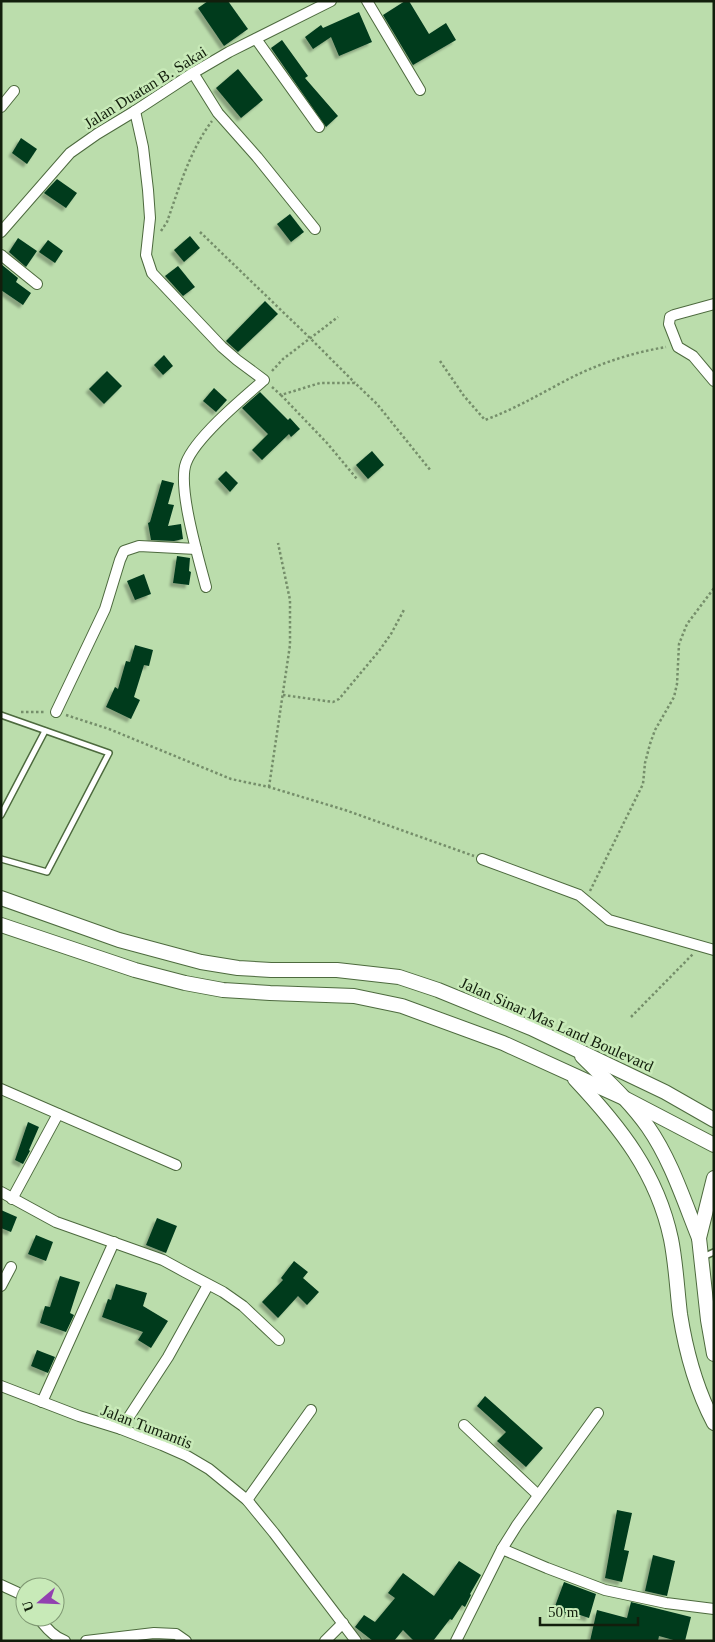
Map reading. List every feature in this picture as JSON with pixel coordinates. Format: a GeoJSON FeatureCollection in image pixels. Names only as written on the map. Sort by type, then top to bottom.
{"type":"FeatureCollection","features":[{"type":"Feature","properties":{"kind":"street","name":"Jalan Duatan B. Sakai"},"geometry":{"type":"LineString","coordinates":[[1,232],[70,153],[97,134],[193,73],[331,1]]}},
{"type":"Feature","properties":{"kind":"street"},"geometry":{"type":"LineString","coordinates":[[366,1],[420,90]]}},
{"type":"Feature","properties":{"kind":"street"},"geometry":{"type":"LineString","coordinates":[[256,39],[319,127]]}},
{"type":"Feature","properties":{"kind":"street"},"geometry":{"type":"LineString","coordinates":[[193,73],[218,113],[257,157],[315,229]]}},
{"type":"Feature","properties":{"kind":"street"},"geometry":{"type":"LineString","coordinates":[[1,107],[14,91]]}},
{"type":"Feature","properties":{"kind":"street"},"geometry":{"type":"LineString","coordinates":[[135,111],[143,147],[148,190],[150,218],[146,254],[152,273],[222,347],[236,360],[264,380],[238,402],[201,439],[186,463],[184,480],[186,501],[206,587]]}},
{"type":"Feature","properties":{"kind":"street"},"geometry":{"type":"LineString","coordinates":[[1,255],[37,284]]}},
{"type":"Feature","properties":{"kind":"street"},"geometry":{"type":"LineString","coordinates":[[714,304],[674,315],[670,317],[669,324],[678,347],[693,356],[714,381]]}},
{"type":"Feature","properties":{"kind":"street"},"geometry":{"type":"LineString","coordinates":[[56,712],[105,609],[124,552],[139,546],[196,548]]}},
{"type":"Feature","properties":{"kind":"street"},"geometry":{"type":"LineString","coordinates":[[482,859],[579,895],[609,920],[714,950]]}},
{"type":"Feature","properties":{"kind":"street","name":"Jalan Sinar Mas Land Boulevard"},"geometry":{"type":"LineString","coordinates":[[1,898],[119,940],[201,962],[238,968],[271,970],[337,970],[399,978],[438,990],[531,1028],[574,1048],[665,1092],[714,1120]]}},
{"type":"Feature","properties":{"kind":"street"},"geometry":{"type":"LineString","coordinates":[[1,924],[135,970],[185,983],[223,990],[354,996],[402,1006],[503,1043],[626,1099],[714,1145]]}},
{"type":"Feature","properties":{"kind":"street"},"geometry":{"type":"LineString","coordinates":[[574,1048],[626,1099],[648,1128],[674,1176],[698,1238],[714,1354]]}},
{"type":"Feature","properties":{"kind":"street"},"geometry":{"type":"LineString","coordinates":[[573,1076],[603,1108],[631,1144],[654,1186],[671,1239],[686,1346],[695,1380],[714,1422]]}},
{"type":"Feature","properties":{"kind":"street"},"geometry":{"type":"LineString","coordinates":[[1,1090],[176,1165]]}},
{"type":"Feature","properties":{"kind":"street"},"geometry":{"type":"LineString","coordinates":[[12,1199],[58,1114]]}},
{"type":"Feature","properties":{"kind":"street"},"geometry":{"type":"LineString","coordinates":[[654,1186],[674,1176]]}},
{"type":"Feature","properties":{"kind":"street"},"geometry":{"type":"LineString","coordinates":[[698,1238],[714,1178]]}},
{"type":"Feature","properties":{"kind":"street"},"geometry":{"type":"LineString","coordinates":[[1,1192],[56,1222],[163,1260],[243,1306],[279,1340]]}},
{"type":"Feature","properties":{"kind":"street"},"geometry":{"type":"LineString","coordinates":[[42,1402],[114,1242]]}},
{"type":"Feature","properties":{"kind":"street"},"geometry":{"type":"LineString","coordinates":[[1,1286],[11,1267]]}},
{"type":"Feature","properties":{"kind":"street"},"geometry":{"type":"LineString","coordinates":[[121,1429],[168,1357],[208,1285]]}},
{"type":"Feature","properties":{"kind":"street","name":"Jalan Tumantis"},"geometry":{"type":"LineString","coordinates":[[1,1386],[79,1416],[121,1429],[187,1456],[209,1469],[247,1500],[274,1532],[356,1641]]}},
{"type":"Feature","properties":{"kind":"street"},"geometry":{"type":"LineString","coordinates":[[247,1500],[311,1410]]}},
{"type":"Feature","properties":{"kind":"street"},"geometry":{"type":"LineString","coordinates":[[456,1641],[502,1549],[538,1495],[598,1413]]}},
{"type":"Feature","properties":{"kind":"street"},"geometry":{"type":"LineString","coordinates":[[464,1425],[538,1495]]}},
{"type":"Feature","properties":{"kind":"street"},"geometry":{"type":"LineString","coordinates":[[502,1549],[605,1590],[666,1603],[714,1609]]}},
{"type":"Feature","properties":{"kind":"street"},"geometry":{"type":"LineString","coordinates":[[1,1585],[15,1591]]}},
{"type":"Feature","properties":{"kind":"street"},"geometry":{"type":"LineString","coordinates":[[325,1641],[343,1623]]}},
{"type":"Feature","properties":{"kind":"street"},"geometry":{"type":"LineString","coordinates":[[46,1627],[58,1638],[65,1641]]}},
{"type":"Feature","properties":{"kind":"street"},"geometry":{"type":"LineString","coordinates":[[86,1641],[154,1634],[176,1634],[186,1641]]}},
{"type":"Feature","properties":{"kind":"lane"},"geometry":{"type":"LineString","coordinates":[[1,715],[109,753],[47,872],[1,859]]}},
{"type":"Feature","properties":{"kind":"lane"},"geometry":{"type":"LineString","coordinates":[[1,815],[45,731]]}},
{"type":"Feature","properties":{"kind":"lane"},"geometry":{"type":"LineString","coordinates":[[701,1258],[714,1252]]}},
{"type":"Feature","properties":{"kind":"path"},"geometry":{"type":"LineString","coordinates":[[148,244],[158,235],[167,222],[190,159],[202,136],[218,113]]}},
{"type":"Feature","properties":{"kind":"path"},"geometry":{"type":"LineString","coordinates":[[200,232],[377,404],[431,471]]}},
{"type":"Feature","properties":{"kind":"path"},"geometry":{"type":"LineString","coordinates":[[338,317],[283,358],[264,380],[328,443],[357,479]]}},
{"type":"Feature","properties":{"kind":"path"},"geometry":{"type":"LineString","coordinates":[[440,362],[464,396],[485,420],[508,411],[562,382],[602,364],[642,351],[678,347]]}},
{"type":"Feature","properties":{"kind":"path"},"geometry":{"type":"LineString","coordinates":[[281,395],[320,383],[355,383]]}},
{"type":"Feature","properties":{"kind":"path"},"geometry":{"type":"LineString","coordinates":[[269,787],[290,645],[290,600],[278,543]]}},
{"type":"Feature","properties":{"kind":"path"},"geometry":{"type":"LineString","coordinates":[[586,900],[643,784],[650,744],[655,730],[674,697],[677,684],[679,644],[687,624],[714,588]]}},
{"type":"Feature","properties":{"kind":"path"},"geometry":{"type":"LineString","coordinates":[[283,695],[333,702],[339,699],[379,651],[405,608]]}},
{"type":"Feature","properties":{"kind":"path"},"geometry":{"type":"LineString","coordinates":[[15,710],[21,712],[56,712],[109,729],[231,779],[269,787],[346,810],[482,859]]}},
{"type":"Feature","properties":{"kind":"path"},"geometry":{"type":"LineString","coordinates":[[631,1017],[701,946]]}},
{"type":"Feature","properties":{"kind":"building"},"geometry":{"type":"Polygon","coordinates":[[[208,1],[228,1],[248,29],[224,46],[198,8],[208,1]]]}},
{"type":"Feature","properties":{"kind":"building"},"geometry":{"type":"Polygon","coordinates":[[[405,1],[409,1],[429,34],[446,23],[456,40],[413,65],[383,15],[405,1]]]}},
{"type":"Feature","properties":{"kind":"building"},"geometry":{"type":"Polygon","coordinates":[[[359,12],[372,42],[339,56],[331,37],[313,49],[305,37],[321,25],[323,28],[359,12]]]}},
{"type":"Feature","properties":{"kind":"building"},"geometry":{"type":"Polygon","coordinates":[[[282,40],[308,76],[305,78],[338,116],[326,127],[271,48],[282,40]]]}},
{"type":"Feature","properties":{"kind":"building"},"geometry":{"type":"Polygon","coordinates":[[[238,69],[263,100],[241,118],[216,88],[238,69]]]}},
{"type":"Feature","properties":{"kind":"building"},"geometry":{"type":"Polygon","coordinates":[[[21,138],[37,149],[27,164],[12,153],[21,138]]]}},
{"type":"Feature","properties":{"kind":"building"},"geometry":{"type":"Polygon","coordinates":[[[57,179],[77,193],[66,208],[44,193],[57,179]]]}},
{"type":"Feature","properties":{"kind":"building"},"geometry":{"type":"Polygon","coordinates":[[[290,214],[304,232],[291,242],[277,224],[290,214]]]}},
{"type":"Feature","properties":{"kind":"building"},"geometry":{"type":"Polygon","coordinates":[[[190,236],[200,248],[184,262],[174,250],[190,236]]]}},
{"type":"Feature","properties":{"kind":"building"},"geometry":{"type":"Polygon","coordinates":[[[18,238],[37,251],[26,267],[9,252],[18,238]]]}},
{"type":"Feature","properties":{"kind":"building"},"geometry":{"type":"Polygon","coordinates":[[[48,240],[63,251],[55,263],[39,252],[48,240]]]}},
{"type":"Feature","properties":{"kind":"building"},"geometry":{"type":"Polygon","coordinates":[[[1,264],[18,278],[16,282],[31,293],[23,305],[1,290],[1,264]]]}},
{"type":"Feature","properties":{"kind":"building"},"geometry":{"type":"Polygon","coordinates":[[[178,266],[195,287],[183,296],[165,276],[178,266]]]}},
{"type":"Feature","properties":{"kind":"building"},"geometry":{"type":"Polygon","coordinates":[[[265,301],[278,314],[238,352],[226,341],[265,301]]]}},
{"type":"Feature","properties":{"kind":"building"},"geometry":{"type":"Polygon","coordinates":[[[164,355],[173,366],[163,375],[154,365],[164,355]]]}},
{"type":"Feature","properties":{"kind":"building"},"geometry":{"type":"Polygon","coordinates":[[[107,371],[122,386],[104,404],[89,389],[107,371]]]}},
{"type":"Feature","properties":{"kind":"building"},"geometry":{"type":"Polygon","coordinates":[[[214,388],[227,400],[216,412],[203,401],[214,388]]]}},
{"type":"Feature","properties":{"kind":"building"},"geometry":{"type":"Polygon","coordinates":[[[260,392],[288,420],[290,418],[300,429],[291,437],[289,434],[262,460],[252,450],[268,434],[242,408],[260,392]]]}},
{"type":"Feature","properties":{"kind":"building"},"geometry":{"type":"Polygon","coordinates":[[[372,451],[384,465],[368,479],[356,465],[372,451]]]}},
{"type":"Feature","properties":{"kind":"building"},"geometry":{"type":"Polygon","coordinates":[[[226,471],[238,483],[230,492],[218,479],[226,471]]]}},
{"type":"Feature","properties":{"kind":"building"},"geometry":{"type":"Polygon","coordinates":[[[162,480],[174,483],[168,504],[174,505],[168,526],[181,524],[183,539],[174,541],[151,540],[148,523],[150,522],[162,480]]]}},
{"type":"Feature","properties":{"kind":"building"},"geometry":{"type":"Polygon","coordinates":[[[177,556],[190,558],[189,571],[191,572],[189,585],[173,583],[177,556]]]}},
{"type":"Feature","properties":{"kind":"building"},"geometry":{"type":"Polygon","coordinates":[[[144,574],[151,594],[135,600],[127,581],[144,574]]]}},
{"type":"Feature","properties":{"kind":"building"},"geometry":{"type":"Polygon","coordinates":[[[135,645],[153,650],[149,666],[144,665],[134,697],[140,700],[131,719],[106,707],[115,687],[118,689],[126,661],[130,662],[135,645]]]}},
{"type":"Feature","properties":{"kind":"building"},"geometry":{"type":"Polygon","coordinates":[[[28,1122],[39,1127],[23,1164],[15,1160],[28,1122]]]}},
{"type":"Feature","properties":{"kind":"building"},"geometry":{"type":"Polygon","coordinates":[[[1,1210],[17,1217],[11,1232],[1,1228],[1,1210]]]}},
{"type":"Feature","properties":{"kind":"building"},"geometry":{"type":"Polygon","coordinates":[[[157,1218],[177,1226],[166,1253],[146,1245],[157,1218]]]}},
{"type":"Feature","properties":{"kind":"building"},"geometry":{"type":"Polygon","coordinates":[[[36,1235],[53,1242],[46,1261],[28,1254],[36,1235]]]}},
{"type":"Feature","properties":{"kind":"building"},"geometry":{"type":"Polygon","coordinates":[[[294,1261],[308,1272],[303,1278],[319,1292],[307,1305],[298,1296],[278,1318],[262,1302],[283,1280],[281,1278],[294,1261]]]}},
{"type":"Feature","properties":{"kind":"building"},"geometry":{"type":"Polygon","coordinates":[[[60,1276],[80,1282],[70,1313],[74,1315],[66,1332],[40,1323],[45,1306],[50,1307],[60,1276]]]}},
{"type":"Feature","properties":{"kind":"building"},"geometry":{"type":"Polygon","coordinates":[[[116,1284],[147,1293],[143,1306],[168,1321],[151,1348],[138,1340],[143,1332],[102,1317],[108,1299],[111,1300],[116,1284]]]}},
{"type":"Feature","properties":{"kind":"building"},"geometry":{"type":"Polygon","coordinates":[[[37,1350],[55,1357],[48,1373],[31,1366],[37,1350]]]}},
{"type":"Feature","properties":{"kind":"building"},"geometry":{"type":"Polygon","coordinates":[[[485,1396],[543,1448],[526,1467],[497,1441],[506,1432],[477,1406],[485,1396]]]}},
{"type":"Feature","properties":{"kind":"building"},"geometry":{"type":"Polygon","coordinates":[[[617,1510],[632,1513],[624,1550],[629,1551],[622,1582],[605,1578],[617,1510]]]}},
{"type":"Feature","properties":{"kind":"building"},"geometry":{"type":"Polygon","coordinates":[[[653,1555],[675,1561],[667,1596],[645,1591],[653,1555]]]}},
{"type":"Feature","properties":{"kind":"building"},"geometry":{"type":"Polygon","coordinates":[[[459,1561],[481,1575],[465,1607],[462,1605],[452,1620],[450,1619],[433,1641],[414,1641],[403,1630],[394,1641],[373,1641],[355,1627],[364,1615],[375,1622],[395,1598],[388,1593],[403,1573],[434,1596],[459,1561]]]}},
{"type":"Feature","properties":{"kind":"building"},"geometry":{"type":"Polygon","coordinates":[[[564,1582],[596,1594],[589,1618],[571,1612],[570,1615],[554,1609],[564,1582]]]}},
{"type":"Feature","properties":{"kind":"building"},"geometry":{"type":"Polygon","coordinates":[[[631,1602],[691,1617],[685,1641],[677,1641],[659,1636],[658,1641],[590,1641],[597,1610],[627,1618],[631,1602]]]}}]}
